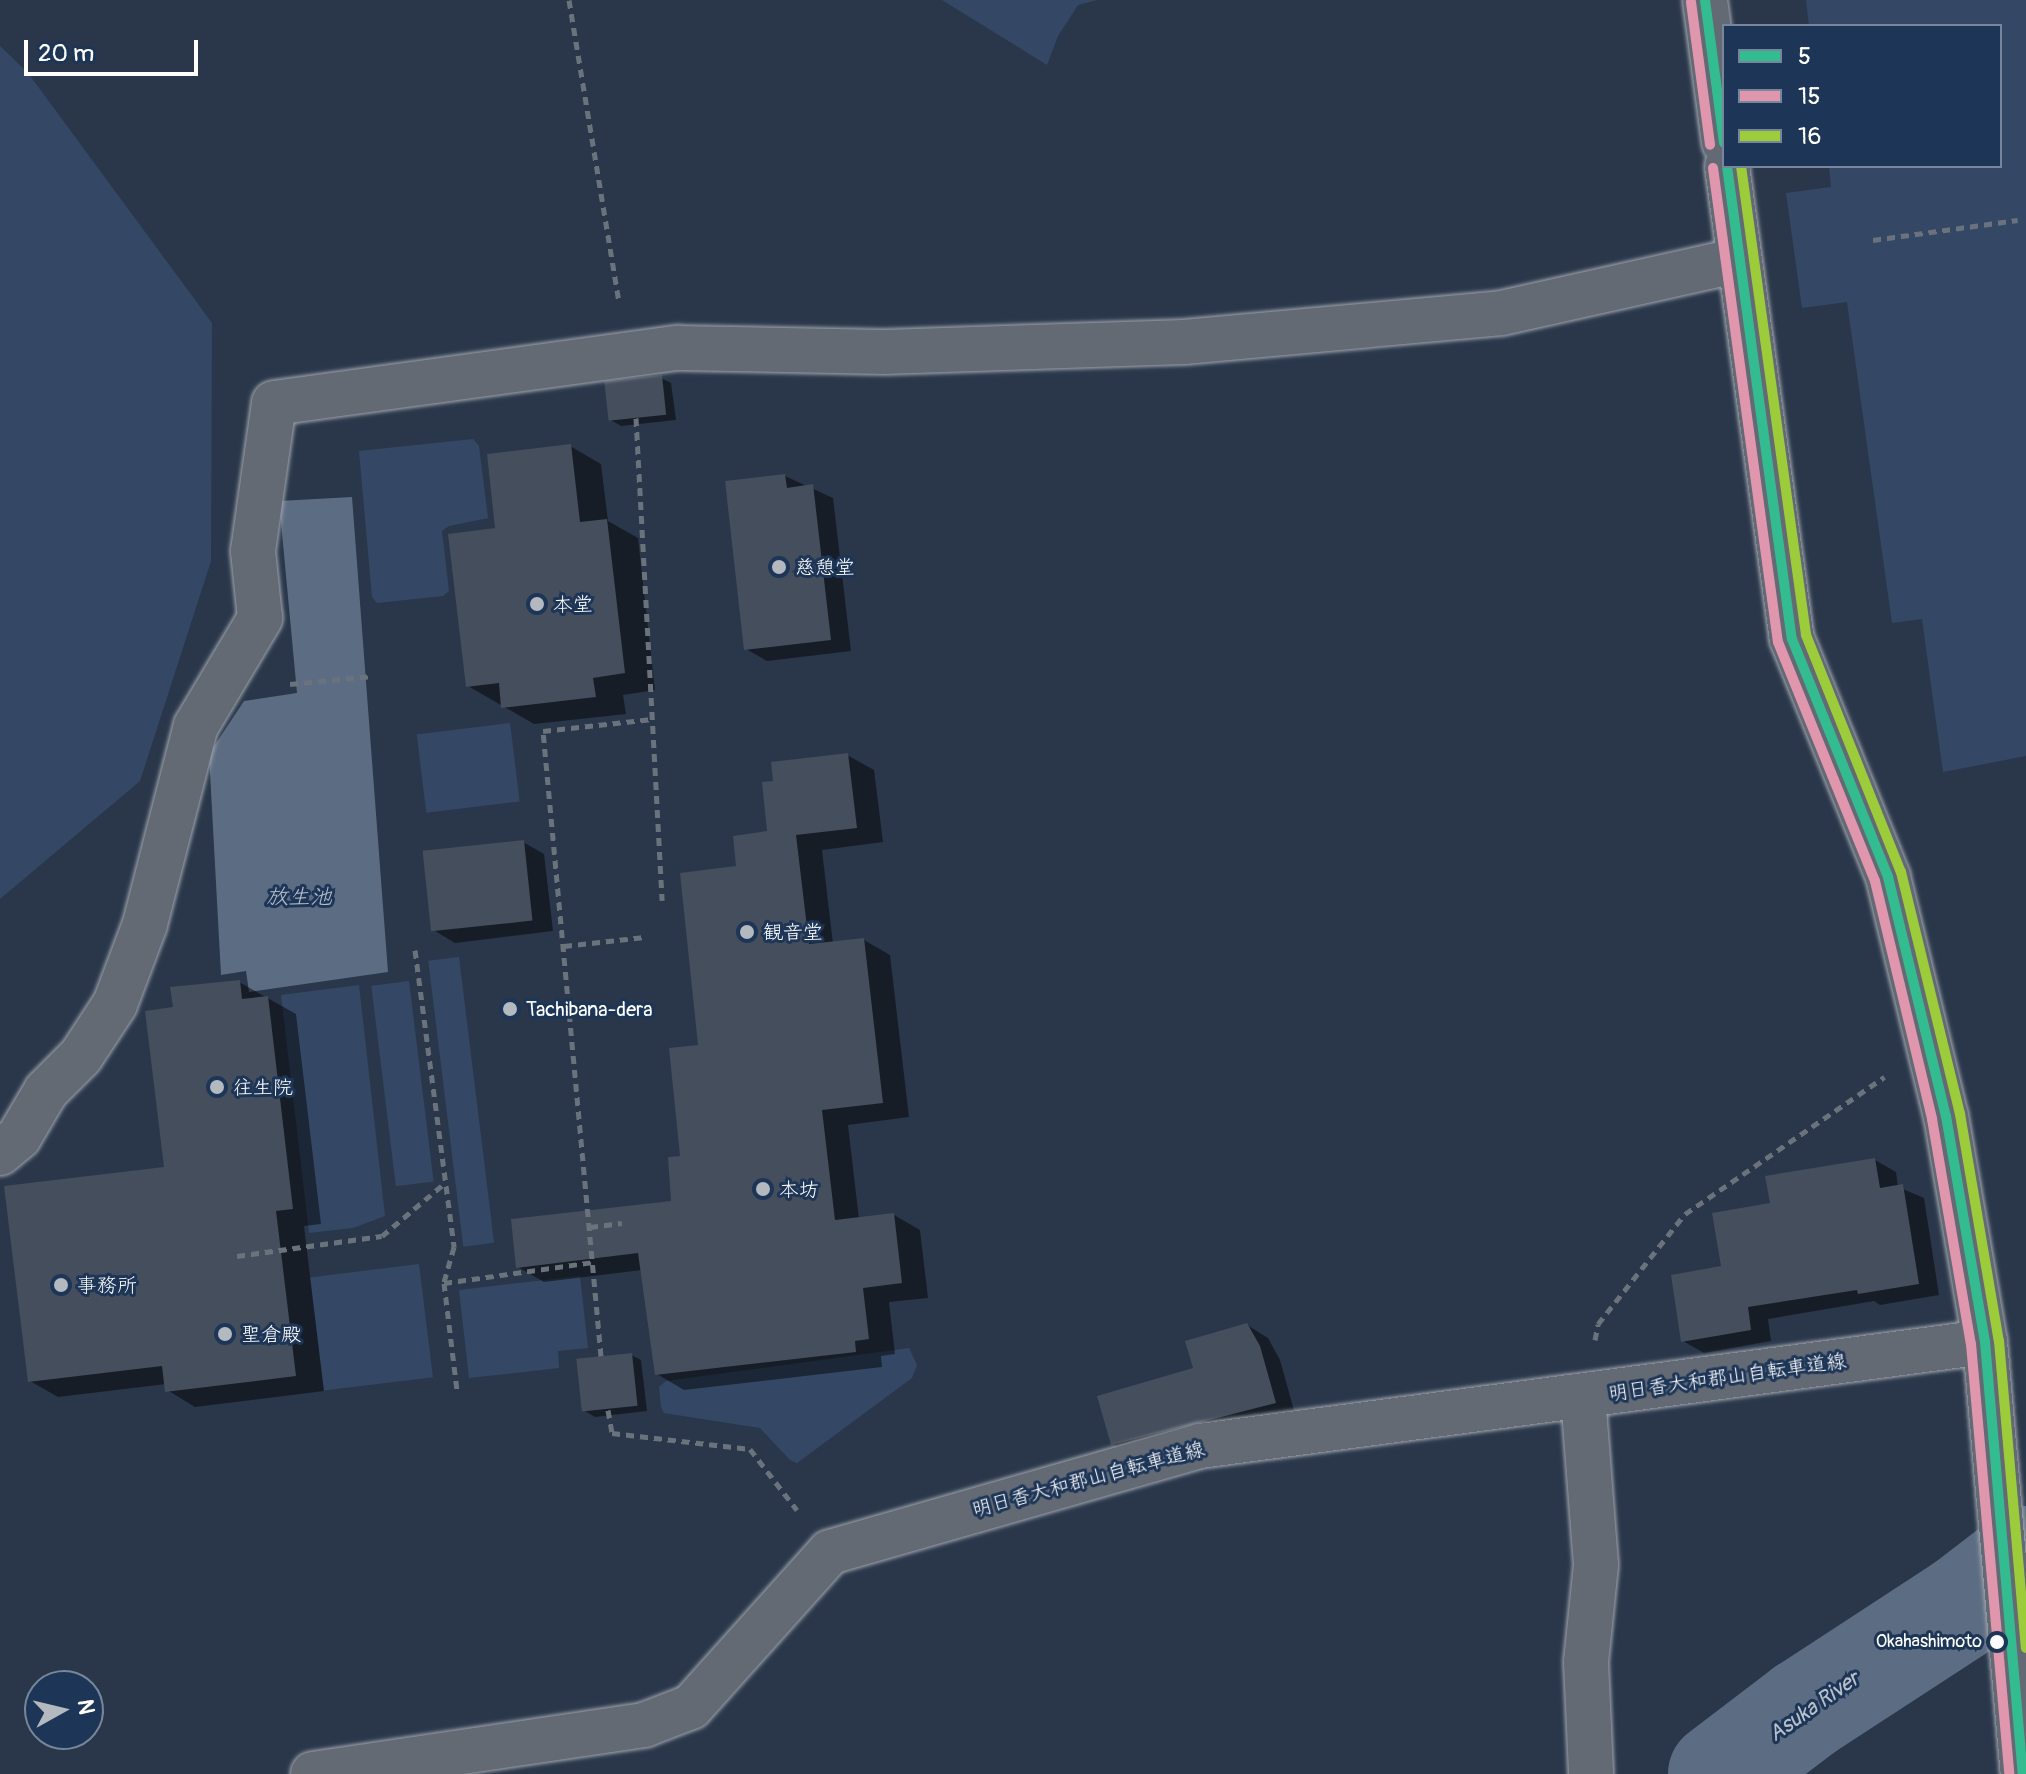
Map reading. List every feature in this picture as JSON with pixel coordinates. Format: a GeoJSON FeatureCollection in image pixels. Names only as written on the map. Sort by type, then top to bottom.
{"type":"FeatureCollection","features":[{"type":"Feature","properties":{"kind":"street"},"geometry":{"type":"LineString","coordinates":[[1705,0],[1722,128]]}},
{"type":"Feature","properties":{"kind":"street"},"geometry":{"type":"LineString","coordinates":[[1727,168],[1792,639],[1888,877],[1946,1116],[1985,1342],[2022,1756]]}},
{"type":"Feature","properties":{"kind":"street"},"geometry":{"type":"LineString","coordinates":[[0,1153],[19,1137],[46,1091],[81,1056],[115,1004],[145,924],[196,726],[260,618],[253,551],[274,403],[678,348],[884,352],[1184,342],[1502,313],[1739,260]]}},
{"type":"Feature","properties":{"kind":"street","name":"明日香大和郡山自転車道線"},"geometry":{"type":"LineString","coordinates":[[830,1552],[1200,1446],[1985,1342]]}},
{"type":"Feature","properties":{"kind":"street"},"geometry":{"type":"LineString","coordinates":[[1583,1396],[1596,1565],[1586,1662],[1591,1774]]}},
{"type":"Feature","properties":{"kind":"street"},"geometry":{"type":"LineString","coordinates":[[313,1774],[644,1725],[691,1707],[830,1552]]}},
{"type":"Feature","properties":{"kind":"path"},"geometry":{"type":"LineString","coordinates":[[569,0],[628,355]]}},
{"type":"Feature","properties":{"kind":"path"},"geometry":{"type":"LineString","coordinates":[[1873,240],[2018,220]]}},
{"type":"Feature","properties":{"kind":"path"},"geometry":{"type":"LineString","coordinates":[[636,418],[662,900]]}},
{"type":"Feature","properties":{"kind":"path"},"geometry":{"type":"LineString","coordinates":[[290,684],[373,676]]}},
{"type":"Feature","properties":{"kind":"path"},"geometry":{"type":"LineString","coordinates":[[601,1356],[543,731],[652,719]]}},
{"type":"Feature","properties":{"kind":"path"},"geometry":{"type":"LineString","coordinates":[[564,946],[644,937]]}},
{"type":"Feature","properties":{"kind":"path"},"geometry":{"type":"LineString","coordinates":[[415,950],[454,1247],[444,1283],[457,1390]]}},
{"type":"Feature","properties":{"kind":"path"},"geometry":{"type":"LineString","coordinates":[[1583,1396],[1598,1324],[1685,1214],[1929,1046]]}},
{"type":"Feature","properties":{"kind":"path"},"geometry":{"type":"LineString","coordinates":[[237,1256],[382,1236],[446,1183]]}},
{"type":"Feature","properties":{"kind":"path"},"geometry":{"type":"LineString","coordinates":[[590,1227],[622,1223]]}},
{"type":"Feature","properties":{"kind":"path"},"geometry":{"type":"LineString","coordinates":[[444,1283],[593,1262]]}},
{"type":"Feature","properties":{"kind":"path"},"geometry":{"type":"LineString","coordinates":[[608,1410],[612,1433],[750,1449],[830,1552]]}},
{"type":"Feature","properties":{"kind":"shaded area"},"geometry":{"type":"Polygon","coordinates":[[[942,0],[1097,0],[1078,5],[1058,36],[1047,65],[942,0]]]}},
{"type":"Feature","properties":{"kind":"shaded area"},"geometry":{"type":"Polygon","coordinates":[[[1806,0],[2026,0],[2026,756],[1943,772],[1922,619],[1892,623],[1847,302],[1802,308],[1786,193],[1831,187],[1829,168],[2002,168],[2002,24],[1809,24],[1806,0]]]}},
{"type":"Feature","properties":{"kind":"shaded area"},"geometry":{"type":"Polygon","coordinates":[[[0,46],[28,73],[212,323],[211,561],[140,781],[0,899],[0,46]]]}},
{"type":"Feature","properties":{"kind":"shaded area"},"geometry":{"type":"Polygon","coordinates":[[[473,439],[479,446],[488,518],[449,526],[442,531],[449,591],[443,596],[377,603],[372,597],[359,451],[473,439]]]}},
{"type":"Feature","properties":{"kind":"shaded area"},"geometry":{"type":"Polygon","coordinates":[[[510,723],[520,801],[426,813],[417,734],[510,723]]]}},
{"type":"Feature","properties":{"kind":"shaded area"},"geometry":{"type":"Polygon","coordinates":[[[459,957],[494,1243],[463,1247],[428,961],[459,957]]]}},
{"type":"Feature","properties":{"kind":"shaded area"},"geometry":{"type":"Polygon","coordinates":[[[409,981],[434,1181],[396,1186],[371,986],[409,981]]]}},
{"type":"Feature","properties":{"kind":"shaded area"},"geometry":{"type":"Polygon","coordinates":[[[359,985],[385,1216],[353,1228],[309,1233],[281,995],[359,985]]]}},
{"type":"Feature","properties":{"kind":"shaded area"},"geometry":{"type":"Polygon","coordinates":[[[419,1264],[433,1377],[324,1391],[310,1277],[419,1264]]]}},
{"type":"Feature","properties":{"kind":"shaded area"},"geometry":{"type":"Polygon","coordinates":[[[580,1276],[588,1348],[558,1351],[559,1368],[469,1378],[459,1290],[580,1276]]]}},
{"type":"Feature","properties":{"kind":"shaded area"},"geometry":{"type":"Polygon","coordinates":[[[909,1348],[917,1365],[912,1378],[797,1463],[790,1460],[760,1428],[664,1413],[661,1407],[659,1387],[666,1381],[909,1348]]]}},
{"type":"Feature","properties":{"kind":"water","name":"放生池"},"geometry":{"type":"Polygon","coordinates":[[[352,497],[388,972],[249,992],[246,971],[221,975],[209,754],[244,701],[297,693],[279,501],[352,497]]]}},
{"type":"Feature","properties":{"kind":"building"},"geometry":{"type":"Polygon","coordinates":[[[662,375],[666,415],[608,421],[604,381],[662,375]]]}},
{"type":"Feature","properties":{"kind":"building","name":"本堂"},"geometry":{"type":"Polygon","coordinates":[[[571,444],[580,522],[607,519],[625,673],[593,678],[596,697],[501,708],[499,683],[466,687],[448,534],[495,528],[487,454],[571,444]]]}},
{"type":"Feature","properties":{"kind":"building","name":"慈憩堂"},"geometry":{"type":"Polygon","coordinates":[[[785,474],[787,488],[813,484],[831,640],[744,650],[725,481],[785,474]]]}},
{"type":"Feature","properties":{"kind":"building"},"geometry":{"type":"Polygon","coordinates":[[[848,753],[857,828],[796,835],[809,944],[864,938],[883,1103],[822,1110],[835,1220],[894,1213],[902,1283],[863,1288],[869,1339],[855,1341],[856,1352],[655,1375],[638,1253],[516,1268],[511,1219],[671,1201],[668,1157],[680,1156],[669,1048],[698,1045],[680,873],[736,866],[733,836],[767,831],[762,782],[773,781],[771,762],[848,753]]]}},
{"type":"Feature","properties":{"kind":"building"},"geometry":{"type":"Polygon","coordinates":[[[524,840],[532,921],[431,931],[423,851],[524,840]]]}},
{"type":"Feature","properties":{"kind":"building"},"geometry":{"type":"Polygon","coordinates":[[[240,980],[242,999],[268,996],[293,1209],[276,1211],[296,1376],[165,1392],[162,1366],[28,1382],[4,1186],[164,1167],[145,1011],[173,1007],[170,987],[240,980]]]}},
{"type":"Feature","properties":{"kind":"building"},"geometry":{"type":"Polygon","coordinates":[[[1875,1158],[1880,1188],[1903,1184],[1919,1284],[1748,1307],[1751,1330],[1681,1342],[1671,1275],[1721,1266],[1712,1213],[1770,1203],[1765,1176],[1875,1158]]]}},
{"type":"Feature","properties":{"kind":"building"},"geometry":{"type":"Polygon","coordinates":[[[1247,1323],[1260,1346],[1276,1403],[1111,1445],[1097,1396],[1193,1368],[1185,1341],[1247,1323]]]}},
{"type":"Feature","properties":{"kind":"building"},"geometry":{"type":"Polygon","coordinates":[[[632,1353],[638,1406],[582,1412],[576,1359],[632,1353]]]}},
{"type":"Feature","properties":{"kind":"waterway","name":"Asuka River"},"geometry":{"type":"LineString","coordinates":[[1720,1774],[1804,1710],[1965,1605],[2026,1558]]}},
{"type":"Feature","properties":{"kind":"transit line","name":"5"},"geometry":{"type":"LineString","coordinates":[[1705,0],[1722,128]]}},
{"type":"Feature","properties":{"kind":"transit line","name":"15"},"geometry":{"type":"LineString","coordinates":[[1691,2],[1710,145]]}},
{"type":"Feature","properties":{"kind":"transit line","name":"15"},"geometry":{"type":"LineString","coordinates":[[1713,168],[1778,642],[1875,881],[1932,1119],[1971,1344],[2009,1774]]}},
{"type":"Feature","properties":{"kind":"transit line","name":"5"},"geometry":{"type":"LineString","coordinates":[[1727,168],[1792,639],[1888,877],[1946,1116],[1985,1342],[2023,1774]]}},
{"type":"Feature","properties":{"kind":"transit line","name":"16"},"geometry":{"type":"LineString","coordinates":[[1741,168],[1806,635],[1901,872],[1960,1114],[1999,1341],[2026,1648]]}},
{"type":"Feature","properties":{"kind":"place","name":"慈憩堂"},"geometry":{"type":"Point","coordinates":[779,567]}},
{"type":"Feature","properties":{"kind":"place","name":"本堂"},"geometry":{"type":"Point","coordinates":[537,604]}},
{"type":"Feature","properties":{"kind":"place","name":"観音堂"},"geometry":{"type":"Point","coordinates":[747,932]}},
{"type":"Feature","properties":{"kind":"place","name":"Tachibana-dera"},"geometry":{"type":"Point","coordinates":[510,1009]}},
{"type":"Feature","properties":{"kind":"place","name":"往生院"},"geometry":{"type":"Point","coordinates":[217,1087]}},
{"type":"Feature","properties":{"kind":"place","name":"本坊"},"geometry":{"type":"Point","coordinates":[763,1189]}},
{"type":"Feature","properties":{"kind":"place","name":"事務所"},"geometry":{"type":"Point","coordinates":[61,1285]}},
{"type":"Feature","properties":{"kind":"place","name":"聖倉殿"},"geometry":{"type":"Point","coordinates":[225,1334]}},
{"type":"Feature","properties":{"kind":"place","name":"Okahashimoto"},"geometry":{"type":"Point","coordinates":[1997,1642]}}]}
